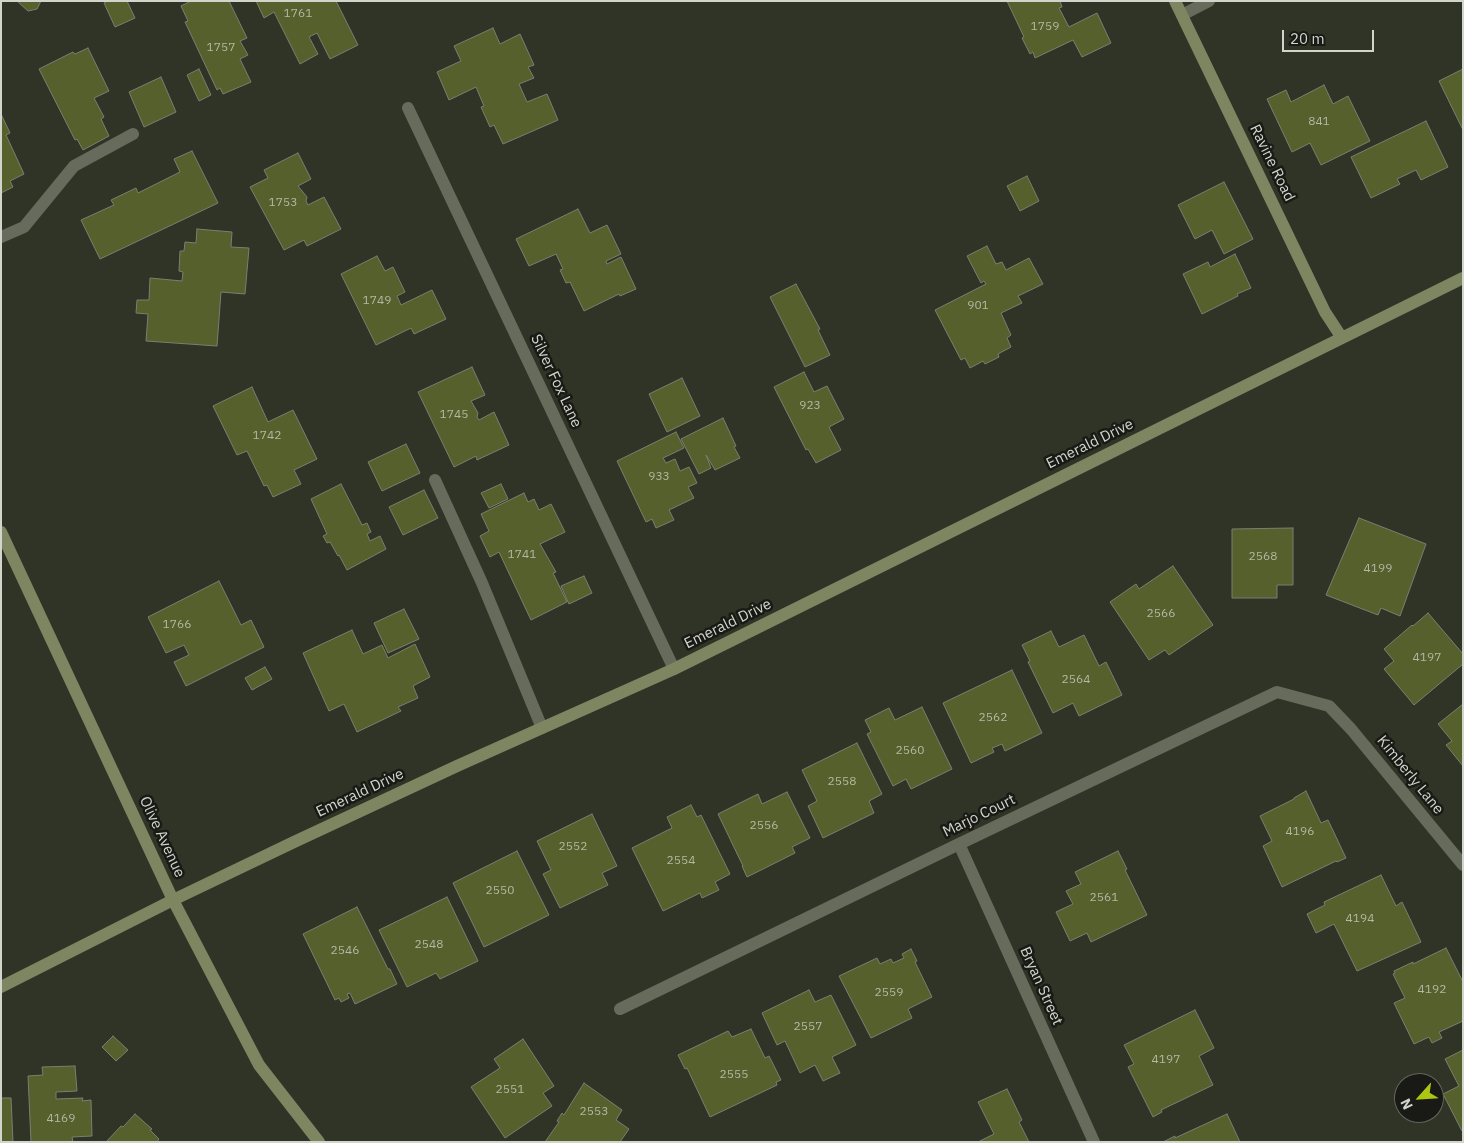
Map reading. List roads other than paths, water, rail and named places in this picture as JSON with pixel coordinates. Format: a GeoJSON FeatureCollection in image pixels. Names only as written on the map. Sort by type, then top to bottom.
{"type":"FeatureCollection","features":[{"type":"Feature","properties":{"kind":"main road","name":"Ravine Road"},"geometry":{"type":"LineString","coordinates":[[1175,1],[1325,312],[1342,338]]}},
{"type":"Feature","properties":{"kind":"main road","name":"Emerald Drive"},"geometry":{"type":"LineString","coordinates":[[1,987],[173,900],[294,842],[674,669],[1463,278]]}},
{"type":"Feature","properties":{"kind":"main road","name":"Olive Avenue"},"geometry":{"type":"LineString","coordinates":[[1,532],[173,900],[259,1064],[320,1142]]}},
{"type":"Feature","properties":{"kind":"street"},"geometry":{"type":"LineString","coordinates":[[1182,15],[1209,1]]}},
{"type":"Feature","properties":{"kind":"street","name":"Silver Fox Lane"},"geometry":{"type":"LineString","coordinates":[[408,108],[674,669]]}},
{"type":"Feature","properties":{"kind":"street"},"geometry":{"type":"LineString","coordinates":[[1,237],[24,227],[74,166],[133,134]]}},
{"type":"Feature","properties":{"kind":"street"},"geometry":{"type":"LineString","coordinates":[[435,480],[482,583],[542,728]]}},
{"type":"Feature","properties":{"kind":"street","name":"Marjo Court"},"geometry":{"type":"LineString","coordinates":[[620,1009],[1277,692],[1329,706],[1351,729]]}},
{"type":"Feature","properties":{"kind":"street","name":"Kimberly Lane"},"geometry":{"type":"LineString","coordinates":[[1351,729],[1463,865]]}},
{"type":"Feature","properties":{"kind":"street","name":"Bryan Street"},"geometry":{"type":"LineString","coordinates":[[959,844],[1094,1142]]}}]}
